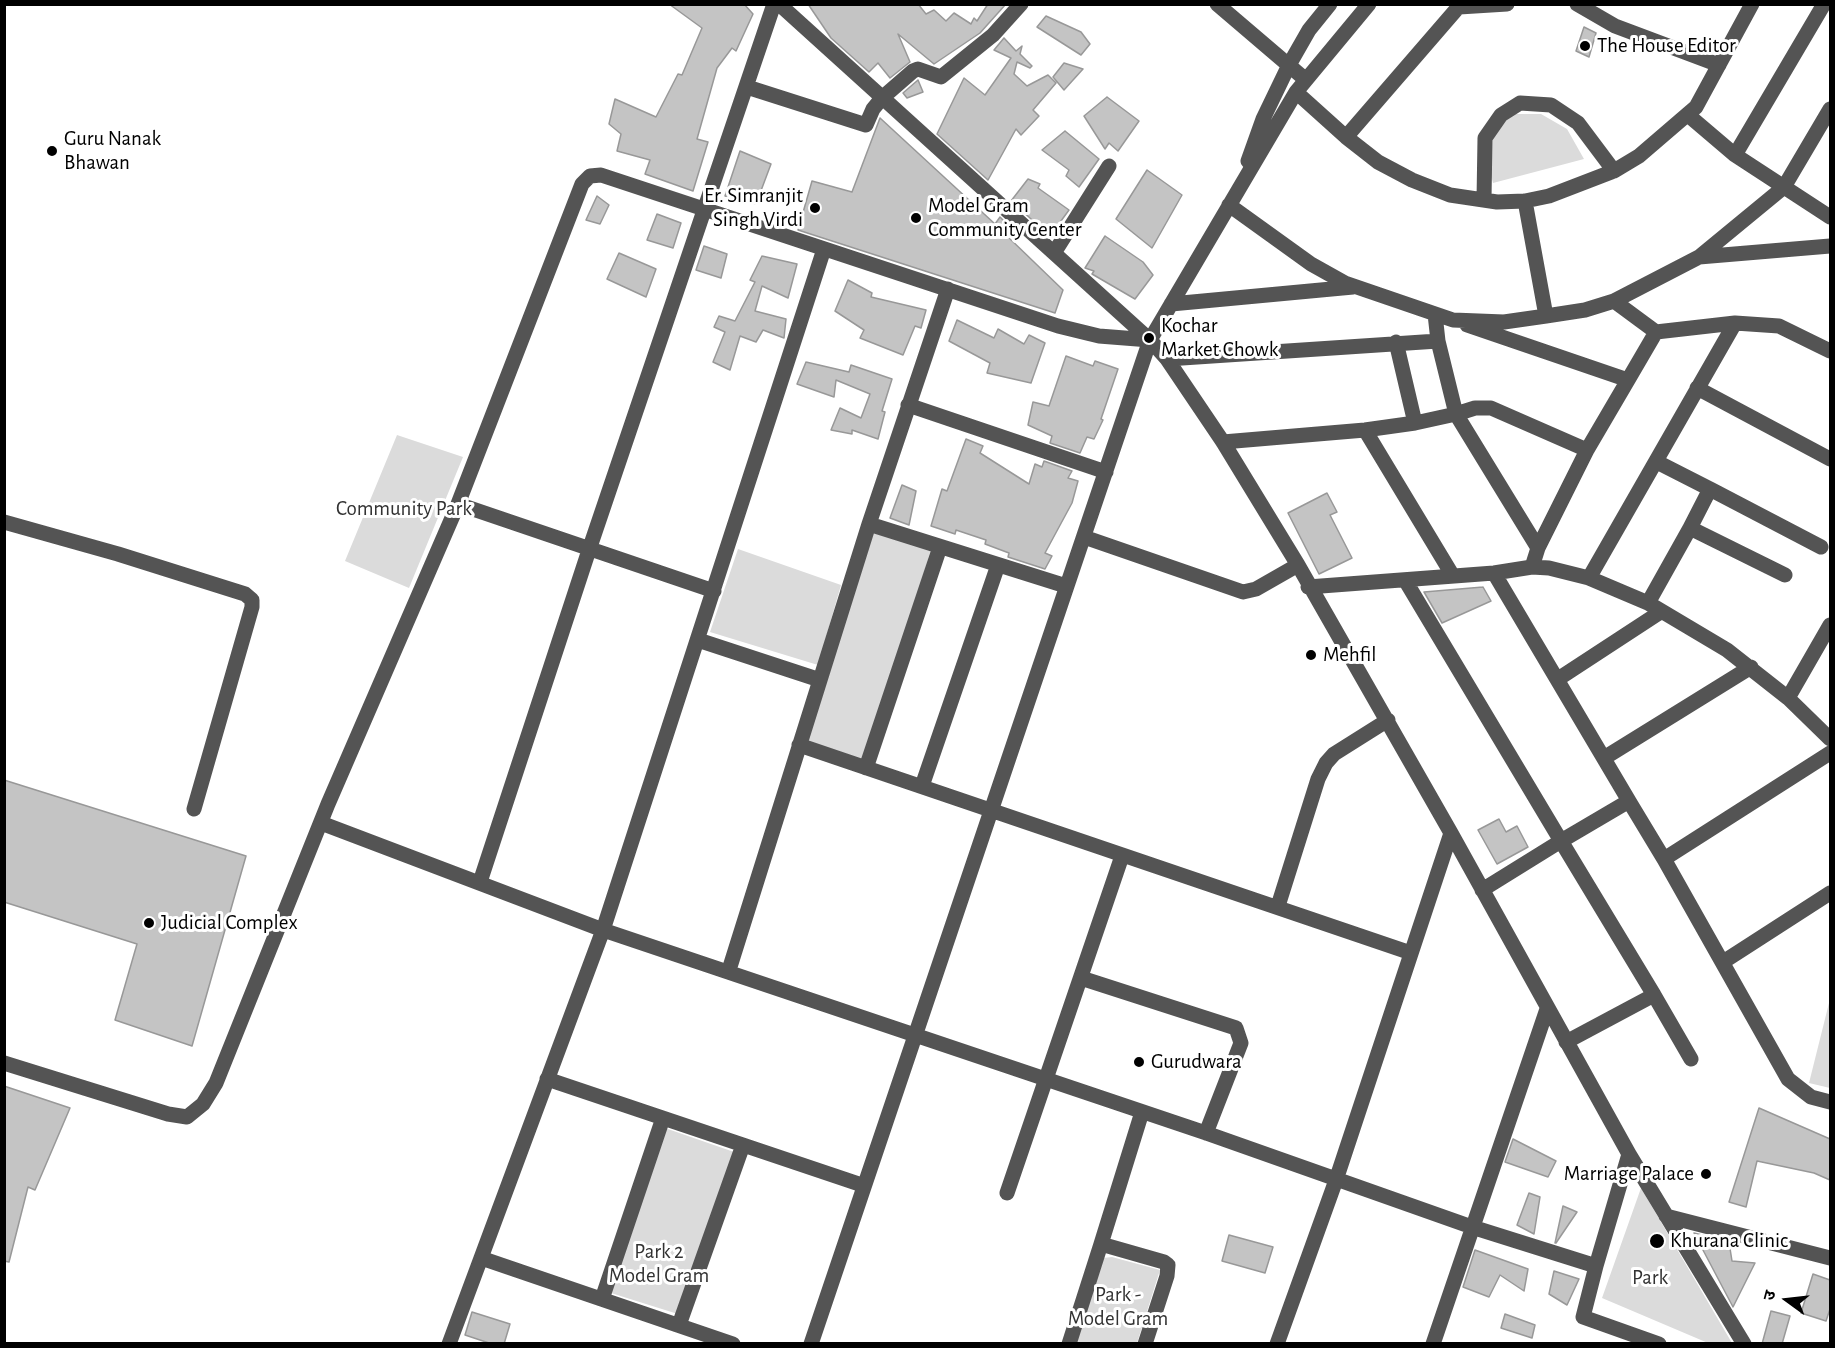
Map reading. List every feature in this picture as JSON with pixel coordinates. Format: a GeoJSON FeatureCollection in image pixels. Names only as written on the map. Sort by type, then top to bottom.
{"type":"FeatureCollection","features":[{"type":"Feature","properties":{"kind":"street"},"geometry":{"type":"LineString","coordinates":[[480,882],[589,549],[774,4]]}},
{"type":"Feature","properties":{"kind":"street"},"geometry":{"type":"LineString","coordinates":[[779,4],[1150,340],[1167,359],[1223,442],[1298,565],[1308,587],[1388,720],[1629,1154],[1744,1344]]}},
{"type":"Feature","properties":{"kind":"street"},"geometry":{"type":"LineString","coordinates":[[747,87],[866,125],[873,109],[882,98],[918,69],[941,76],[993,35],[1021,4]]}},
{"type":"Feature","properties":{"kind":"street"},"geometry":{"type":"LineString","coordinates":[[1217,4],[1306,80]]}},
{"type":"Feature","properties":{"kind":"street"},"geometry":{"type":"LineString","coordinates":[[1244,179],[1263,119],[1289,65],[1309,30],[1330,4]]}},
{"type":"Feature","properties":{"kind":"street"},"geometry":{"type":"LineString","coordinates":[[811,1344],[862,1185],[992,810],[1150,340],[1296,92],[1368,4]]}},
{"type":"Feature","properties":{"kind":"street"},"geometry":{"type":"LineString","coordinates":[[1346,137],[1460,6],[1508,4]]}},
{"type":"Feature","properties":{"kind":"street"},"geometry":{"type":"LineString","coordinates":[[1577,4],[1615,26],[1719,65]]}},
{"type":"Feature","properties":{"kind":"street"},"geometry":{"type":"LineString","coordinates":[[1296,92],[1378,162],[1412,180],[1450,195],[1484,200],[1525,201],[1549,196],[1614,171],[1639,156],[1688,114],[1696,107],[1752,4]]}},
{"type":"Feature","properties":{"kind":"street"},"geometry":{"type":"LineString","coordinates":[[1735,155],[1824,4]]}},
{"type":"Feature","properties":{"kind":"street"},"geometry":{"type":"LineString","coordinates":[[1484,200],[1485,138],[1501,115],[1520,103],[1551,105],[1578,123],[1614,171]]}},
{"type":"Feature","properties":{"kind":"street"},"geometry":{"type":"LineString","coordinates":[[1453,320],[1504,322],[1585,310],[1614,301],[1699,257],[1784,187],[1830,109]]}},
{"type":"Feature","properties":{"kind":"street"},"geometry":{"type":"LineString","coordinates":[[1688,114],[1735,155],[1830,217]]}},
{"type":"Feature","properties":{"kind":"street"},"geometry":{"type":"LineString","coordinates":[[1054,253],[1109,166]]}},
{"type":"Feature","properties":{"kind":"street"},"geometry":{"type":"LineString","coordinates":[[4,1063],[168,1114],[187,1117],[203,1104],[216,1083],[321,823],[458,504],[582,184],[590,176],[601,175],[1058,326],[1099,336],[1150,340]]}},
{"type":"Feature","properties":{"kind":"street"},"geometry":{"type":"LineString","coordinates":[[1525,201],[1546,316]]}},
{"type":"Feature","properties":{"kind":"street"},"geometry":{"type":"LineString","coordinates":[[1229,205],[1311,264],[1357,286],[1628,380]]}},
{"type":"Feature","properties":{"kind":"street"},"geometry":{"type":"LineString","coordinates":[[1699,257],[1830,246]]}},
{"type":"Feature","properties":{"kind":"street"},"geometry":{"type":"LineString","coordinates":[[449,1344],[603,930],[824,249]]}},
{"type":"Feature","properties":{"kind":"street"},"geometry":{"type":"LineString","coordinates":[[1171,304],[1357,286]]}},
{"type":"Feature","properties":{"kind":"street"},"geometry":{"type":"LineString","coordinates":[[729,970],[869,524],[948,289]]}},
{"type":"Feature","properties":{"kind":"street"},"geometry":{"type":"LineString","coordinates":[[1614,301],[1656,332],[1735,322],[1779,326],[1830,351]]}},
{"type":"Feature","properties":{"kind":"street"},"geometry":{"type":"LineString","coordinates":[[1435,314],[1438,340],[1456,414],[1538,548]]}},
{"type":"Feature","properties":{"kind":"street"},"geometry":{"type":"LineString","coordinates":[[1589,578],[1735,322]]}},
{"type":"Feature","properties":{"kind":"street"},"geometry":{"type":"LineString","coordinates":[[1532,567],[1538,548],[1587,450],[1656,332]]}},
{"type":"Feature","properties":{"kind":"street"},"geometry":{"type":"LineString","coordinates":[[1167,359],[1438,340]]}},
{"type":"Feature","properties":{"kind":"street"},"geometry":{"type":"LineString","coordinates":[[1396,342],[1415,423]]}},
{"type":"Feature","properties":{"kind":"street"},"geometry":{"type":"LineString","coordinates":[[1697,388],[1830,459]]}},
{"type":"Feature","properties":{"kind":"street"},"geometry":{"type":"LineString","coordinates":[[908,405],[1106,472]]}},
{"type":"Feature","properties":{"kind":"street"},"geometry":{"type":"LineString","coordinates":[[1223,442],[1365,430],[1415,423],[1475,408],[1491,408],[1587,450]]}},
{"type":"Feature","properties":{"kind":"street"},"geometry":{"type":"LineString","coordinates":[[1365,430],[1453,576]]}},
{"type":"Feature","properties":{"kind":"street"},"geometry":{"type":"LineString","coordinates":[[1657,462],[1821,547]]}},
{"type":"Feature","properties":{"kind":"street"},"geometry":{"type":"LineString","coordinates":[[1558,679],[1655,608],[1710,489]]}},
{"type":"Feature","properties":{"kind":"street"},"geometry":{"type":"LineString","coordinates":[[458,504],[714,591]]}},
{"type":"Feature","properties":{"kind":"street"},"geometry":{"type":"LineString","coordinates":[[5,523],[150,564],[245,594],[252,600],[252,607],[194,809]]}},
{"type":"Feature","properties":{"kind":"street"},"geometry":{"type":"LineString","coordinates":[[869,524],[1066,586]]}},
{"type":"Feature","properties":{"kind":"street"},"geometry":{"type":"LineString","coordinates":[[1690,528],[1785,575]]}},
{"type":"Feature","properties":{"kind":"street"},"geometry":{"type":"LineString","coordinates":[[1083,537],[1243,592],[1256,589],[1298,565]]}},
{"type":"Feature","properties":{"kind":"street"},"geometry":{"type":"LineString","coordinates":[[866,768],[940,547]]}},
{"type":"Feature","properties":{"kind":"street"},"geometry":{"type":"LineString","coordinates":[[922,786],[998,565]]}},
{"type":"Feature","properties":{"kind":"street"},"geometry":{"type":"LineString","coordinates":[[1308,587],[1494,573],[1532,567],[1549,568],[1589,578],[1655,608],[1751,667],[1788,698],[1830,739]]}},
{"type":"Feature","properties":{"kind":"street"},"geometry":{"type":"LineString","coordinates":[[1494,573],[1664,859],[1788,1079],[1810,1097],[1830,1102]]}},
{"type":"Feature","properties":{"kind":"street"},"geometry":{"type":"LineString","coordinates":[[1406,580],[1691,1059]]}},
{"type":"Feature","properties":{"kind":"street"},"geometry":{"type":"LineString","coordinates":[[1788,698],[1830,625]]}},
{"type":"Feature","properties":{"kind":"street"},"geometry":{"type":"LineString","coordinates":[[698,640],[819,680]]}},
{"type":"Feature","properties":{"kind":"street"},"geometry":{"type":"LineString","coordinates":[[1604,758],[1751,667]]}},
{"type":"Feature","properties":{"kind":"street"},"geometry":{"type":"LineString","coordinates":[[1278,906],[1318,779],[1326,763],[1334,754],[1388,720]]}},
{"type":"Feature","properties":{"kind":"street"},"geometry":{"type":"LineString","coordinates":[[799,746],[1411,952]]}},
{"type":"Feature","properties":{"kind":"street"},"geometry":{"type":"LineString","coordinates":[[1664,859],[1830,753]]}},
{"type":"Feature","properties":{"kind":"street"},"geometry":{"type":"LineString","coordinates":[[1482,890],[1629,801]]}},
{"type":"Feature","properties":{"kind":"street"},"geometry":{"type":"LineString","coordinates":[[321,823],[603,930],[729,970],[913,1035],[1206,1133],[1472,1227],[1596,1266]]}},
{"type":"Feature","properties":{"kind":"street"},"geometry":{"type":"LineString","coordinates":[[1277,1344],[1336,1180],[1451,833]]}},
{"type":"Feature","properties":{"kind":"street"},"geometry":{"type":"LineString","coordinates":[[1007,1192],[1122,856]]}},
{"type":"Feature","properties":{"kind":"street"},"geometry":{"type":"LineString","coordinates":[[1723,962],[1829,897]]}},
{"type":"Feature","properties":{"kind":"street"},"geometry":{"type":"LineString","coordinates":[[1081,978],[1236,1028],[1241,1042],[1206,1133]]}},
{"type":"Feature","properties":{"kind":"street"},"geometry":{"type":"LineString","coordinates":[[1566,1042],[1654,995]]}},
{"type":"Feature","properties":{"kind":"street"},"geometry":{"type":"LineString","coordinates":[[1433,1344],[1547,1009]]}},
{"type":"Feature","properties":{"kind":"street"},"geometry":{"type":"LineString","coordinates":[[547,1079],[862,1185]]}},
{"type":"Feature","properties":{"kind":"street"},"geometry":{"type":"LineString","coordinates":[[1069,1344],[1142,1112]]}},
{"type":"Feature","properties":{"kind":"street"},"geometry":{"type":"LineString","coordinates":[[602,1299],[663,1118]]}},
{"type":"Feature","properties":{"kind":"street"},"geometry":{"type":"LineString","coordinates":[[679,1325],[743,1145]]}},
{"type":"Feature","properties":{"kind":"street"},"geometry":{"type":"LineString","coordinates":[[1629,1154],[1583,1317],[1659,1344]]}},
{"type":"Feature","properties":{"kind":"street"},"geometry":{"type":"LineString","coordinates":[[1666,1216],[1830,1258]]}},
{"type":"Feature","properties":{"kind":"street"},"geometry":{"type":"LineString","coordinates":[[1101,1244],[1168,1265],[1167,1276],[1145,1344]]}},
{"type":"Feature","properties":{"kind":"street"},"geometry":{"type":"LineString","coordinates":[[481,1258],[733,1344]]}},
{"type":"Feature","properties":{"kind":"green space"},"geometry":{"type":"Polygon","coordinates":[[[1515,114],[1541,114],[1567,129],[1584,159],[1493,183],[1486,156],[1498,125],[1515,114]]]}},
{"type":"Feature","properties":{"kind":"green space","name":"Community Park"},"geometry":{"type":"Polygon","coordinates":[[[397,435],[463,457],[409,588],[345,561],[397,435]]]}},
{"type":"Feature","properties":{"kind":"green space"},"geometry":{"type":"Polygon","coordinates":[[[871,530],[931,549],[867,762],[803,741],[871,530]]]}},
{"type":"Feature","properties":{"kind":"green space"},"geometry":{"type":"Polygon","coordinates":[[[738,549],[841,585],[818,665],[710,632],[738,549]]]}},
{"type":"Feature","properties":{"kind":"green space"},"geometry":{"type":"Polygon","coordinates":[[[1830,999],[1830,1088],[1809,1083],[1830,999]]]}},
{"type":"Feature","properties":{"kind":"green space","name":"Park 2 Model Gram"},"geometry":{"type":"Polygon","coordinates":[[[665,1128],[734,1152],[681,1315],[611,1293],[665,1128]]]}},
{"type":"Feature","properties":{"kind":"green space","name":"Park"},"geometry":{"type":"Polygon","coordinates":[[[1641,1188],[1732,1343],[1708,1343],[1602,1298],[1641,1188]]]}},
{"type":"Feature","properties":{"kind":"green space","name":"Park - Model Gram"},"geometry":{"type":"Polygon","coordinates":[[[1112,1257],[1160,1270],[1137,1343],[1075,1344],[1103,1258],[1112,1257]]]}},
{"type":"Feature","properties":{"kind":"building"},"geometry":{"type":"Polygon","coordinates":[[[669,4],[744,4],[753,14],[736,51],[732,48],[717,68],[697,139],[708,142],[693,191],[645,174],[650,160],[617,151],[621,134],[609,124],[615,99],[656,117],[678,74],[682,75],[702,28],[669,4]]]}},
{"type":"Feature","properties":{"kind":"building"},"geometry":{"type":"Polygon","coordinates":[[[808,4],[918,4],[926,14],[934,10],[946,21],[954,13],[971,24],[974,18],[977,21],[988,4],[1006,4],[980,33],[934,64],[898,34],[910,62],[890,78],[878,63],[869,72],[831,38],[808,4]]]}},
{"type":"Feature","properties":{"kind":"building"},"geometry":{"type":"Polygon","coordinates":[[[1046,16],[1081,32],[1090,44],[1081,55],[1037,27],[1046,16]]]}},
{"type":"Feature","properties":{"kind":"building","name":"The House Editor"},"geometry":{"type":"Polygon","coordinates":[[[1584,27],[1596,33],[1589,57],[1576,51],[1584,27]]]}},
{"type":"Feature","properties":{"kind":"building"},"geometry":{"type":"Polygon","coordinates":[[[1004,38],[1016,51],[1022,46],[1020,54],[1032,66],[1030,68],[1017,62],[1014,74],[1027,86],[1048,75],[1056,83],[1033,110],[1039,116],[1021,135],[1016,129],[988,180],[937,134],[964,78],[985,95],[1011,58],[994,50],[1004,38]]]}},
{"type":"Feature","properties":{"kind":"building"},"geometry":{"type":"Polygon","coordinates":[[[1064,63],[1083,69],[1064,90],[1053,77],[1064,63]]]}},
{"type":"Feature","properties":{"kind":"building"},"geometry":{"type":"Polygon","coordinates":[[[918,80],[923,92],[907,98],[903,93],[918,80]]]}},
{"type":"Feature","properties":{"kind":"building"},"geometry":{"type":"Polygon","coordinates":[[[1107,97],[1139,121],[1118,151],[1109,143],[1105,149],[1084,116],[1107,97]]]}},
{"type":"Feature","properties":{"kind":"building","name":"Model Gram Community Center"},"geometry":{"type":"Polygon","coordinates":[[[880,118],[995,224],[1000,217],[1010,227],[1005,234],[1063,290],[1055,313],[798,230],[812,181],[852,192],[880,118]]]}},
{"type":"Feature","properties":{"kind":"building"},"geometry":{"type":"Polygon","coordinates":[[[1065,131],[1099,159],[1079,187],[1066,176],[1069,170],[1042,150],[1065,131]]]}},
{"type":"Feature","properties":{"kind":"building"},"geometry":{"type":"Polygon","coordinates":[[[740,151],[771,164],[756,204],[725,196],[740,151]]]}},
{"type":"Feature","properties":{"kind":"building"},"geometry":{"type":"Polygon","coordinates":[[[1147,170],[1182,195],[1152,248],[1116,219],[1147,170]]]}},
{"type":"Feature","properties":{"kind":"building"},"geometry":{"type":"Polygon","coordinates":[[[1028,179],[1040,184],[1038,188],[1069,210],[1050,236],[1011,201],[1028,179]]]}},
{"type":"Feature","properties":{"kind":"building"},"geometry":{"type":"Polygon","coordinates":[[[597,196],[609,205],[600,224],[586,220],[597,196]]]}},
{"type":"Feature","properties":{"kind":"building"},"geometry":{"type":"Polygon","coordinates":[[[657,214],[681,223],[673,248],[647,240],[657,214]]]}},
{"type":"Feature","properties":{"kind":"building"},"geometry":{"type":"Polygon","coordinates":[[[1105,236],[1143,262],[1153,275],[1135,299],[1092,274],[1094,271],[1085,268],[1105,236]]]}},
{"type":"Feature","properties":{"kind":"building"},"geometry":{"type":"Polygon","coordinates":[[[704,246],[727,254],[721,278],[696,270],[704,246]]]}},
{"type":"Feature","properties":{"kind":"building"},"geometry":{"type":"Polygon","coordinates":[[[619,253],[656,269],[646,297],[607,279],[619,253]]]}},
{"type":"Feature","properties":{"kind":"building"},"geometry":{"type":"Polygon","coordinates":[[[762,256],[797,264],[788,298],[762,286],[755,311],[786,319],[784,338],[763,330],[756,342],[740,336],[730,370],[713,362],[725,332],[714,327],[719,316],[735,321],[755,282],[750,280],[762,256]]]}},
{"type":"Feature","properties":{"kind":"building"},"geometry":{"type":"Polygon","coordinates":[[[848,280],[872,293],[871,297],[926,310],[921,328],[915,326],[903,355],[860,338],[864,330],[835,311],[848,280]]]}},
{"type":"Feature","properties":{"kind":"building"},"geometry":{"type":"Polygon","coordinates":[[[957,320],[994,338],[998,329],[1024,344],[1029,335],[1045,343],[1031,383],[987,373],[990,363],[949,341],[957,320]]]}},
{"type":"Feature","properties":{"kind":"building"},"geometry":{"type":"Polygon","coordinates":[[[1066,356],[1093,366],[1095,361],[1118,369],[1101,419],[1103,420],[1094,439],[1087,437],[1080,453],[1050,443],[1052,436],[1028,425],[1033,402],[1049,406],[1066,356]]]}},
{"type":"Feature","properties":{"kind":"building"},"geometry":{"type":"Polygon","coordinates":[[[806,362],[849,372],[851,365],[892,379],[882,411],[885,412],[878,439],[852,430],[852,434],[831,430],[840,408],[861,418],[870,394],[836,380],[834,397],[797,384],[806,362]]]}},
{"type":"Feature","properties":{"kind":"building"},"geometry":{"type":"Polygon","coordinates":[[[966,439],[983,446],[980,453],[1029,484],[1035,464],[1042,467],[1044,461],[1072,471],[1068,478],[1078,481],[1072,503],[1045,553],[1052,556],[1045,569],[1008,557],[1009,553],[985,544],[986,540],[956,530],[955,534],[931,526],[942,489],[947,491],[966,439]]]}},
{"type":"Feature","properties":{"kind":"building"},"geometry":{"type":"Polygon","coordinates":[[[902,485],[916,491],[909,525],[890,518],[902,485]]]}},
{"type":"Feature","properties":{"kind":"building"},"geometry":{"type":"Polygon","coordinates":[[[1327,493],[1337,512],[1330,515],[1352,558],[1319,574],[1288,513],[1327,493]]]}},
{"type":"Feature","properties":{"kind":"building"},"geometry":{"type":"Polygon","coordinates":[[[1483,587],[1491,601],[1442,623],[1424,592],[1483,587]]]}},
{"type":"Feature","properties":{"kind":"building","name":"Judicial Complex"},"geometry":{"type":"Polygon","coordinates":[[[4,780],[246,856],[192,1046],[115,1020],[137,944],[4,902],[4,780]]]}},
{"type":"Feature","properties":{"kind":"building"},"geometry":{"type":"Polygon","coordinates":[[[1499,819],[1506,832],[1517,826],[1528,847],[1497,864],[1478,830],[1499,819]]]}},
{"type":"Feature","properties":{"kind":"building"},"geometry":{"type":"Polygon","coordinates":[[[4,1086],[70,1108],[35,1190],[28,1187],[9,1262],[4,1261],[4,1086]]]}},
{"type":"Feature","properties":{"kind":"building"},"geometry":{"type":"Polygon","coordinates":[[[1759,1108],[1830,1139],[1830,1180],[1814,1173],[1757,1161],[1746,1207],[1729,1202],[1759,1108]]]}},
{"type":"Feature","properties":{"kind":"building"},"geometry":{"type":"Polygon","coordinates":[[[1513,1139],[1556,1161],[1548,1177],[1505,1162],[1513,1139]]]}},
{"type":"Feature","properties":{"kind":"building"},"geometry":{"type":"Polygon","coordinates":[[[1529,1193],[1540,1197],[1534,1234],[1517,1225],[1529,1193]]]}},
{"type":"Feature","properties":{"kind":"building"},"geometry":{"type":"Polygon","coordinates":[[[1563,1206],[1577,1212],[1555,1243],[1563,1206]]]}},
{"type":"Feature","properties":{"kind":"building"},"geometry":{"type":"Polygon","coordinates":[[[1694,1233],[1729,1242],[1732,1261],[1755,1263],[1733,1307],[1694,1233]]]}},
{"type":"Feature","properties":{"kind":"building"},"geometry":{"type":"Polygon","coordinates":[[[1229,1235],[1273,1247],[1265,1273],[1222,1261],[1229,1235]]]}},
{"type":"Feature","properties":{"kind":"building"},"geometry":{"type":"Polygon","coordinates":[[[1475,1250],[1528,1269],[1524,1291],[1500,1275],[1489,1297],[1463,1287],[1475,1250]]]}},
{"type":"Feature","properties":{"kind":"building"},"geometry":{"type":"Polygon","coordinates":[[[1554,1271],[1579,1279],[1567,1305],[1549,1294],[1554,1271]]]}},
{"type":"Feature","properties":{"kind":"building"},"geometry":{"type":"Polygon","coordinates":[[[1813,1274],[1830,1280],[1830,1309],[1826,1321],[1801,1313],[1813,1274]]]}},
{"type":"Feature","properties":{"kind":"building"},"geometry":{"type":"Polygon","coordinates":[[[1771,1311],[1790,1316],[1782,1344],[1762,1344],[1771,1311]]]}},
{"type":"Feature","properties":{"kind":"building"},"geometry":{"type":"Polygon","coordinates":[[[472,1312],[510,1324],[504,1344],[492,1344],[465,1335],[472,1312]]]}},
{"type":"Feature","properties":{"kind":"building"},"geometry":{"type":"Polygon","coordinates":[[[1505,1314],[1535,1325],[1532,1338],[1501,1328],[1505,1314]]]}},
{"type":"Feature","properties":{"kind":"place","name":"The House Editor"},"geometry":{"type":"Point","coordinates":[1585,46]}},
{"type":"Feature","properties":{"kind":"place","name":"Guru Nanak Bhawan"},"geometry":{"type":"Point","coordinates":[52,151]}},
{"type":"Feature","properties":{"kind":"place","name":"Er. Simranjit Singh Virdi"},"geometry":{"type":"Point","coordinates":[815,208]}},
{"type":"Feature","properties":{"kind":"place","name":"Model Gram Community Center"},"geometry":{"type":"Point","coordinates":[916,218]}},
{"type":"Feature","properties":{"kind":"place","name":"Kochar Market Chowk"},"geometry":{"type":"Point","coordinates":[1149,338]}},
{"type":"Feature","properties":{"kind":"place","name":"Mehfil"},"geometry":{"type":"Point","coordinates":[1311,655]}},
{"type":"Feature","properties":{"kind":"place","name":"Judicial Complex"},"geometry":{"type":"Point","coordinates":[149,923]}},
{"type":"Feature","properties":{"kind":"place","name":"Gurudwara"},"geometry":{"type":"Point","coordinates":[1139,1062]}},
{"type":"Feature","properties":{"kind":"place","name":"Marriage Palace"},"geometry":{"type":"Point","coordinates":[1706,1174]}},
{"type":"Feature","properties":{"kind":"place","name":"Khurana Clinic"},"geometry":{"type":"Point","coordinates":[1657,1241]}}]}
